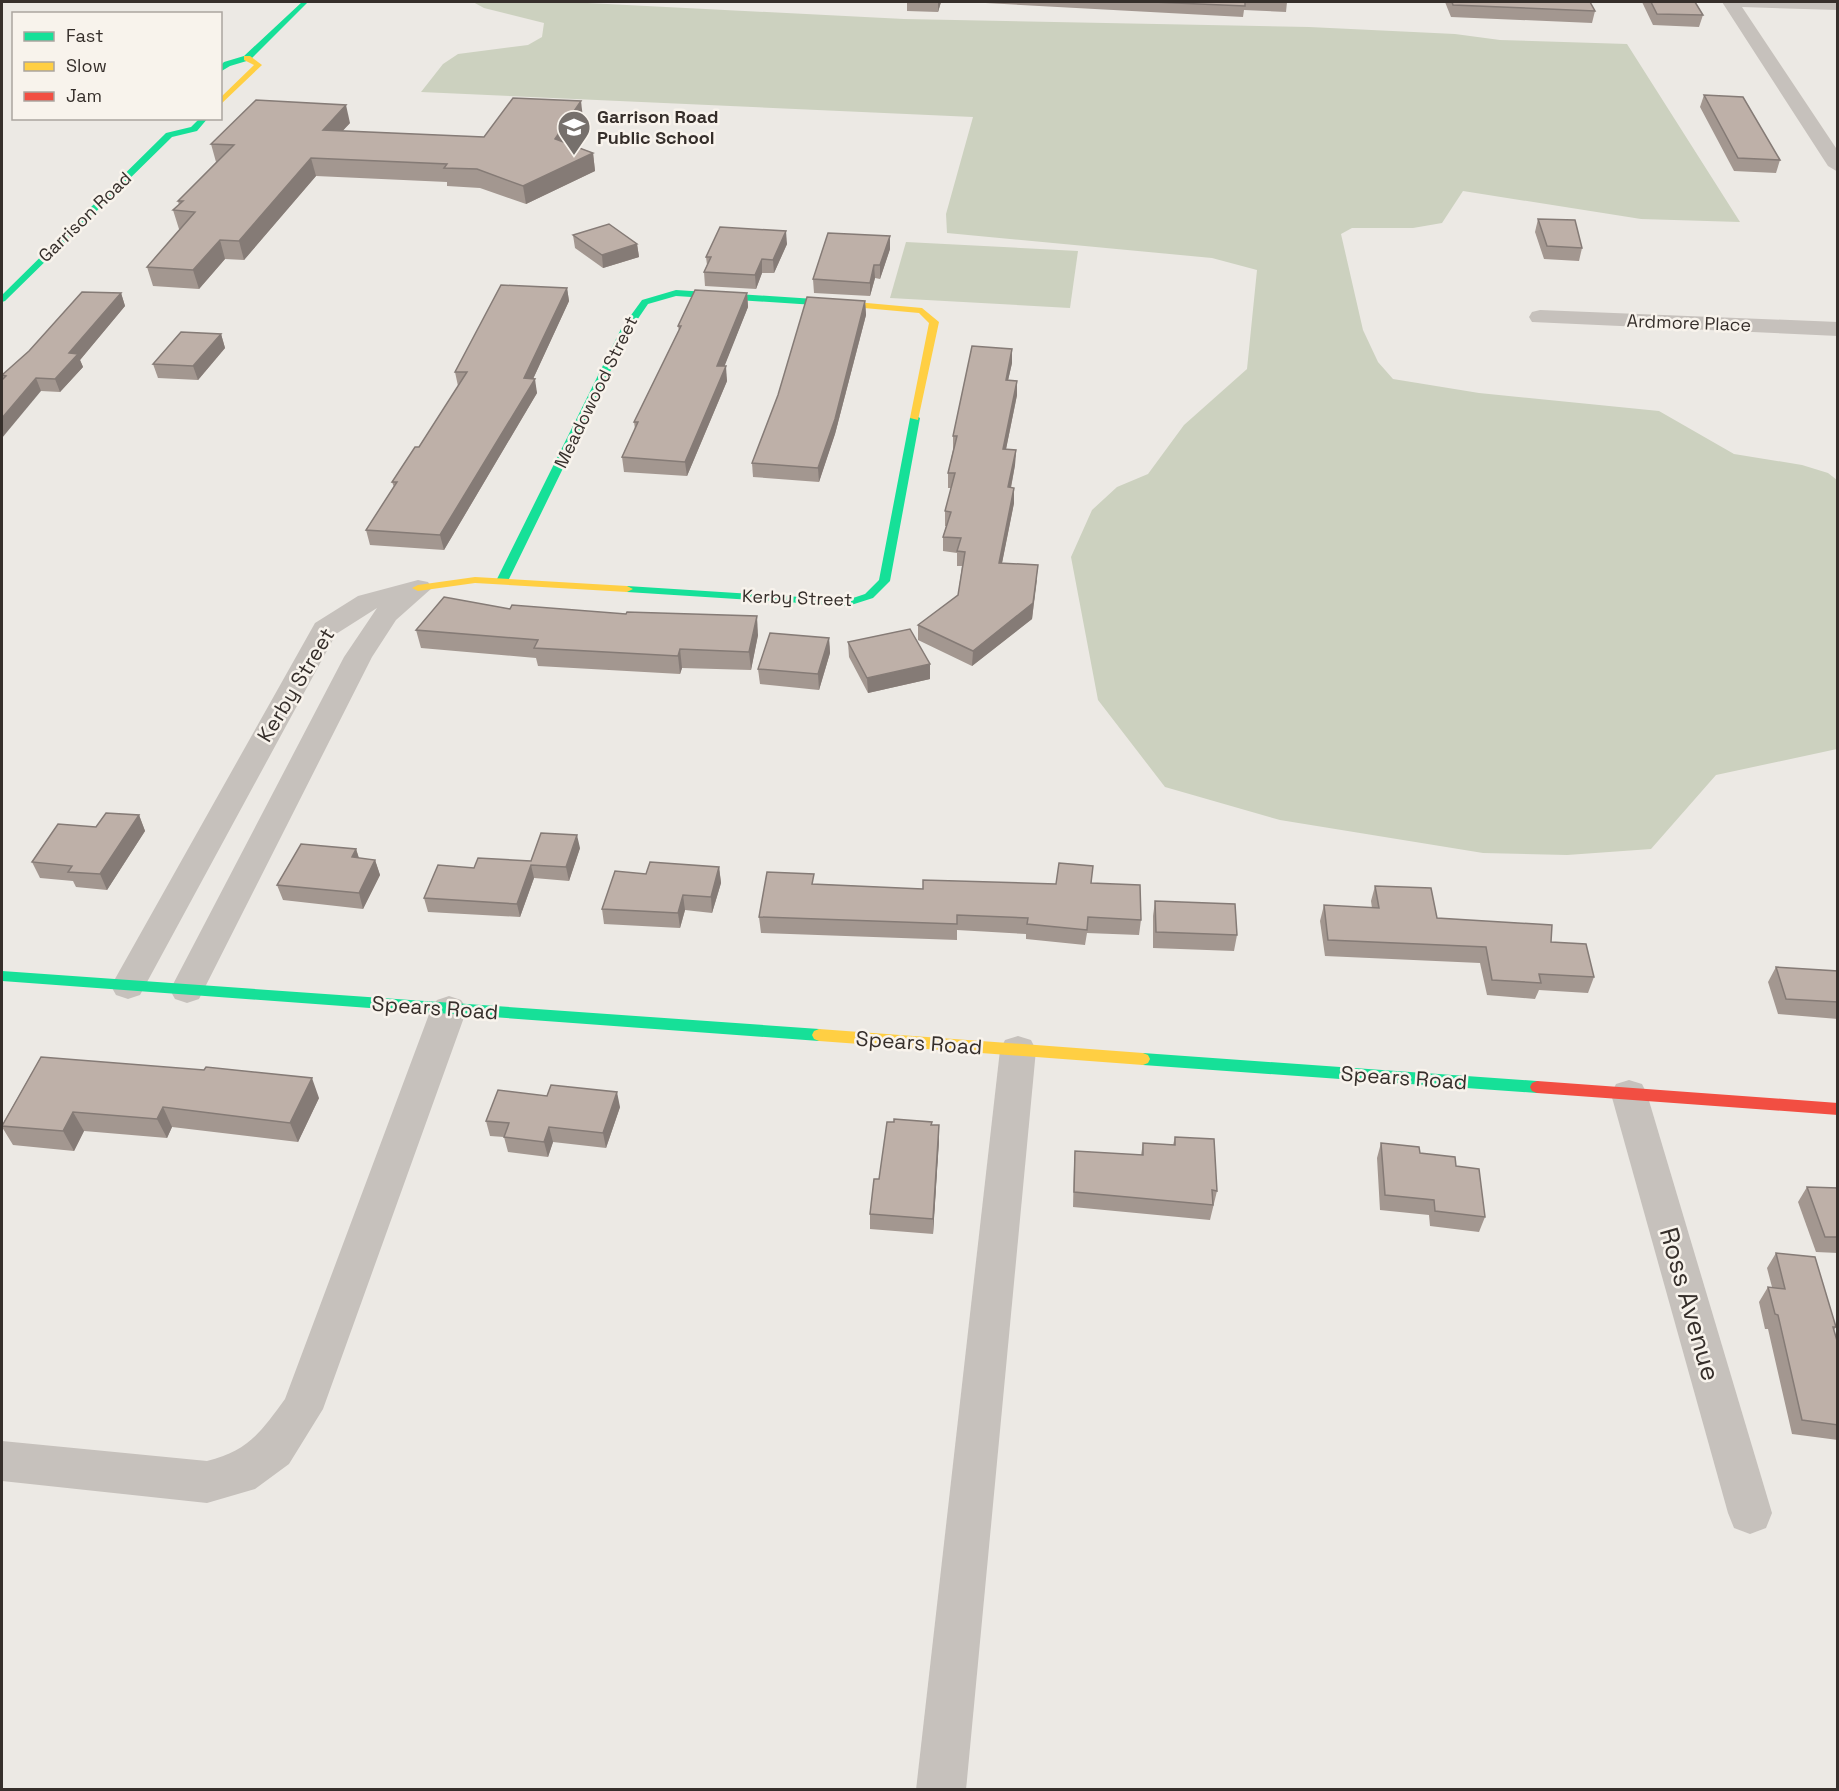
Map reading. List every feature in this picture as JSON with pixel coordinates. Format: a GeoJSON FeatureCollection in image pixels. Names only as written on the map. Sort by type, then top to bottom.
{"type":"FeatureCollection","features":[{"type":"Feature","properties":{"kind":"street"},"geometry":{"type":"LineString","coordinates":[[222,68],[227,64],[247,58],[305,2]]}},
{"type":"Feature","properties":{"kind":"street"},"geometry":{"type":"LineString","coordinates":[[1732,2],[1838,5]]}},
{"type":"Feature","properties":{"kind":"street"},"geometry":{"type":"LineString","coordinates":[[1732,2],[1838,166]]}},
{"type":"Feature","properties":{"kind":"street"},"geometry":{"type":"LineString","coordinates":[[222,101],[258,65],[247,58]]}},
{"type":"Feature","properties":{"kind":"street"},"geometry":{"type":"LineString","coordinates":[[168,120],[162,126],[169,135]]}},
{"type":"Feature","properties":{"kind":"street","name":"Garrison Road"},"geometry":{"type":"LineString","coordinates":[[2,299],[169,135],[194,129],[203,120]]}},
{"type":"Feature","properties":{"kind":"street","name":"Meadowood Street"},"geometry":{"type":"LineString","coordinates":[[502,581],[626,329],[643,302],[660,295],[676,293],[905,308],[922,311],[928,316]]}},
{"type":"Feature","properties":{"kind":"street","name":"Kerby Street"},"geometry":{"type":"LineString","coordinates":[[502,581],[848,603],[867,598],[877,592],[884,581],[934,322],[928,316]]}},
{"type":"Feature","properties":{"kind":"street","name":"Ardmore Place"},"geometry":{"type":"LineString","coordinates":[[1540,317],[1838,329]]}},
{"type":"Feature","properties":{"kind":"street"},"geometry":{"type":"LineString","coordinates":[[418,588],[475,580],[502,581]]}},
{"type":"Feature","properties":{"kind":"street","name":"Kerby Street"},"geometry":{"type":"LineString","coordinates":[[128,986],[325,629],[350,609],[379,596],[418,588]]}},
{"type":"Feature","properties":{"kind":"street","name":"Kerby Street"},"geometry":{"type":"LineString","coordinates":[[188,990],[358,657],[385,615],[418,588]]}},
{"type":"Feature","properties":{"kind":"street","name":"Spears Road"},"geometry":{"type":"LineString","coordinates":[[2,976],[1838,1109]]}},
{"type":"Feature","properties":{"kind":"street"},"geometry":{"type":"LineString","coordinates":[[2,1461],[207,1482],[240,1474],[274,1450],[302,1409],[449,1009]]}},
{"type":"Feature","properties":{"kind":"street"},"geometry":{"type":"LineString","coordinates":[[941,1790],[1018,1050]]}},
{"type":"Feature","properties":{"kind":"street","name":"Ross Avenue"},"geometry":{"type":"LineString","coordinates":[[1629,1094],[1750,1513]]}},
{"type":"Feature","properties":{"kind":"green space"},"geometry":{"type":"Polygon","coordinates":[[[473,2],[568,2],[904,19],[1309,27],[1455,34],[1500,40],[1627,44],[1740,222],[1641,219],[1463,191],[1442,223],[1413,228],[1352,228],[1341,234],[1363,330],[1378,362],[1393,379],[1479,393],[1659,411],[1734,454],[1802,465],[1828,473],[1837,480],[1837,749],[1716,775],[1651,849],[1567,855],[1483,853],[1280,820],[1165,787],[1098,700],[1071,557],[1092,510],[1117,487],[1148,474],[1184,425],[1247,369],[1257,270],[1212,258],[947,233],[946,214],[973,117],[421,92],[443,64],[458,54],[528,45],[542,37],[544,23],[484,8],[473,2]]]}},
{"type":"Feature","properties":{"kind":"green space"},"geometry":{"type":"Polygon","coordinates":[[[906,242],[1078,251],[1070,308],[890,298],[906,242]]]}},
{"type":"Feature","properties":{"kind":"building"},"geometry":{"type":"Polygon","coordinates":[[[1153,2],[1245,2],[1245,6],[1153,2]]]}},
{"type":"Feature","properties":{"kind":"building"},"geometry":{"type":"Polygon","coordinates":[[[1452,2],[1590,2],[1595,11],[1453,5],[1452,2]]]}},
{"type":"Feature","properties":{"kind":"building"},"geometry":{"type":"Polygon","coordinates":[[[1651,2],[1695,2],[1703,15],[1657,14],[1651,2]]]}},
{"type":"Feature","properties":{"kind":"building"},"geometry":{"type":"Polygon","coordinates":[[[1704,95],[1743,97],[1780,160],[1738,158],[1704,95]]]}},
{"type":"Feature","properties":{"kind":"building"},"geometry":{"type":"Polygon","coordinates":[[[513,98],[581,101],[555,139],[593,153],[523,186],[477,169],[444,168],[447,164],[311,158],[239,241],[220,240],[193,270],[147,267],[195,212],[173,210],[183,201],[178,201],[234,145],[211,144],[256,100],[346,105],[323,130],[484,137],[513,98]]]}},
{"type":"Feature","properties":{"kind":"building"},"geometry":{"type":"Polygon","coordinates":[[[1538,219],[1575,220],[1582,248],[1547,246],[1538,219]]]}},
{"type":"Feature","properties":{"kind":"building"},"geometry":{"type":"Polygon","coordinates":[[[609,224],[637,244],[602,255],[573,235],[609,224]]]}},
{"type":"Feature","properties":{"kind":"building"},"geometry":{"type":"Polygon","coordinates":[[[720,227],[786,231],[773,260],[762,259],[755,275],[704,272],[711,257],[706,257],[720,227]]]}},
{"type":"Feature","properties":{"kind":"building"},"geometry":{"type":"Polygon","coordinates":[[[828,233],[890,236],[880,265],[874,265],[870,283],[813,279],[828,233]]]}},
{"type":"Feature","properties":{"kind":"building"},"geometry":{"type":"Polygon","coordinates":[[[501,285],[567,288],[524,378],[535,379],[440,535],[366,530],[397,482],[392,482],[415,447],[419,447],[467,372],[455,372],[501,285]]]}},
{"type":"Feature","properties":{"kind":"building"},"geometry":{"type":"Polygon","coordinates":[[[695,290],[747,293],[717,366],[726,366],[685,462],[622,457],[638,422],[634,422],[681,326],[678,326],[695,290]]]}},
{"type":"Feature","properties":{"kind":"building"},"geometry":{"type":"Polygon","coordinates":[[[82,292],[121,293],[69,353],[78,354],[55,379],[36,378],[2,418],[2,380],[6,376],[2,375],[29,351],[82,292]]]}},
{"type":"Feature","properties":{"kind":"building"},"geometry":{"type":"Polygon","coordinates":[[[807,297],[865,301],[835,419],[818,468],[752,463],[778,395],[807,297]]]}},
{"type":"Feature","properties":{"kind":"building"},"geometry":{"type":"Polygon","coordinates":[[[181,332],[221,334],[193,366],[153,364],[181,332]]]}},
{"type":"Feature","properties":{"kind":"building"},"geometry":{"type":"Polygon","coordinates":[[[972,346],[1012,349],[1006,380],[1017,381],[1003,449],[1016,450],[1008,487],[1014,488],[999,563],[1038,565],[1033,603],[973,651],[918,625],[958,595],[965,552],[957,551],[961,538],[943,537],[951,512],[945,511],[955,473],[948,473],[957,436],[953,436],[972,346]]]}},
{"type":"Feature","properties":{"kind":"building"},"geometry":{"type":"Polygon","coordinates":[[[444,597],[510,609],[512,605],[626,614],[627,612],[757,616],[749,652],[680,649],[678,656],[534,648],[538,640],[416,630],[444,597]]]}},
{"type":"Feature","properties":{"kind":"building"},"geometry":{"type":"Polygon","coordinates":[[[910,629],[930,664],[867,678],[848,642],[910,629]]]}},
{"type":"Feature","properties":{"kind":"building"},"geometry":{"type":"Polygon","coordinates":[[[770,633],[829,638],[818,674],[758,669],[770,633]]]}},
{"type":"Feature","properties":{"kind":"building"},"geometry":{"type":"Polygon","coordinates":[[[106,813],[139,815],[100,874],[68,872],[72,866],[32,862],[58,824],[96,827],[106,813]]]}},
{"type":"Feature","properties":{"kind":"building"},"geometry":{"type":"Polygon","coordinates":[[[541,833],[577,835],[566,867],[531,865],[517,904],[424,898],[438,865],[474,868],[478,858],[531,861],[541,833]]]}},
{"type":"Feature","properties":{"kind":"building"},"geometry":{"type":"Polygon","coordinates":[[[301,844],[356,849],[352,857],[375,860],[359,893],[277,885],[301,844]]]}},
{"type":"Feature","properties":{"kind":"building"},"geometry":{"type":"Polygon","coordinates":[[[650,862],[719,867],[711,897],[683,895],[678,913],[602,909],[615,871],[646,874],[650,862]]]}},
{"type":"Feature","properties":{"kind":"building"},"geometry":{"type":"Polygon","coordinates":[[[1059,863],[1093,866],[1091,883],[1140,885],[1141,920],[1088,917],[1087,930],[1027,924],[1028,918],[957,915],[957,924],[759,917],[767,872],[814,874],[812,884],[923,889],[923,880],[1056,884],[1059,863]]]}},
{"type":"Feature","properties":{"kind":"building"},"geometry":{"type":"Polygon","coordinates":[[[1375,886],[1431,888],[1437,918],[1552,925],[1551,942],[1586,944],[1594,977],[1539,974],[1541,983],[1492,980],[1486,947],[1328,940],[1324,905],[1379,908],[1375,886]]]}},
{"type":"Feature","properties":{"kind":"building"},"geometry":{"type":"Polygon","coordinates":[[[1155,901],[1235,904],[1237,935],[1156,932],[1155,901]]]}},
{"type":"Feature","properties":{"kind":"building"},"geometry":{"type":"Polygon","coordinates":[[[1776,967],[1838,971],[1838,1002],[1786,999],[1776,967]]]}},
{"type":"Feature","properties":{"kind":"building"},"geometry":{"type":"Polygon","coordinates":[[[41,1057],[204,1070],[206,1067],[312,1078],[290,1123],[163,1107],[157,1119],[73,1112],[63,1131],[2,1126],[41,1057]]]}},
{"type":"Feature","properties":{"kind":"building"},"geometry":{"type":"Polygon","coordinates":[[[551,1085],[617,1092],[603,1133],[549,1127],[544,1142],[504,1137],[509,1123],[486,1121],[498,1090],[547,1096],[551,1085]]]}},
{"type":"Feature","properties":{"kind":"building"},"geometry":{"type":"Polygon","coordinates":[[[894,1119],[932,1122],[931,1125],[939,1125],[933,1219],[870,1214],[874,1179],[879,1179],[887,1122],[894,1122],[894,1119]]]}},
{"type":"Feature","properties":{"kind":"building"},"geometry":{"type":"Polygon","coordinates":[[[1175,1137],[1214,1139],[1217,1191],[1212,1190],[1213,1205],[1074,1192],[1075,1151],[1143,1155],[1143,1143],[1175,1145],[1175,1137]]]}},
{"type":"Feature","properties":{"kind":"building"},"geometry":{"type":"Polygon","coordinates":[[[1381,1143],[1419,1147],[1420,1153],[1455,1157],[1456,1166],[1479,1169],[1485,1217],[1435,1211],[1434,1200],[1385,1195],[1381,1143]]]}},
{"type":"Feature","properties":{"kind":"building"},"geometry":{"type":"Polygon","coordinates":[[[1807,1187],[1838,1188],[1838,1237],[1825,1237],[1807,1187]]]}},
{"type":"Feature","properties":{"kind":"building"},"geometry":{"type":"Polygon","coordinates":[[[1776,1253],[1815,1257],[1836,1327],[1833,1327],[1838,1344],[1838,1425],[1802,1420],[1778,1315],[1775,1314],[1768,1287],[1785,1289],[1776,1253]]]}},
{"type":"Feature","properties":{"kind":"traffic: fast"},"geometry":{"type":"LineString","coordinates":[[222,68],[227,64],[247,58],[305,2]]}},
{"type":"Feature","properties":{"kind":"traffic: fast"},"geometry":{"type":"LineString","coordinates":[[2,299],[169,135],[194,129],[203,120]]}},
{"type":"Feature","properties":{"kind":"traffic: fast"},"geometry":{"type":"LineString","coordinates":[[502,581],[626,329],[645,302],[676,293],[845,304]]}},
{"type":"Feature","properties":{"kind":"traffic: fast"},"geometry":{"type":"LineString","coordinates":[[627,589],[848,603],[869,596],[884,581],[915,418]]}},
{"type":"Feature","properties":{"kind":"traffic: fast"},"geometry":{"type":"LineString","coordinates":[[2,976],[819,1035]]}},
{"type":"Feature","properties":{"kind":"traffic: fast"},"geometry":{"type":"LineString","coordinates":[[1143,1059],[1537,1087]]}},
{"type":"Feature","properties":{"kind":"traffic: slow"},"geometry":{"type":"LineString","coordinates":[[222,101],[258,65],[247,58]]}},
{"type":"Feature","properties":{"kind":"traffic: slow"},"geometry":{"type":"LineString","coordinates":[[845,304],[922,311],[934,322],[915,418]]}},
{"type":"Feature","properties":{"kind":"traffic: slow"},"geometry":{"type":"LineString","coordinates":[[418,588],[475,580],[627,589]]}},
{"type":"Feature","properties":{"kind":"traffic: slow"},"geometry":{"type":"LineString","coordinates":[[819,1035],[1143,1059]]}},
{"type":"Feature","properties":{"kind":"traffic: jam"},"geometry":{"type":"LineString","coordinates":[[1537,1087],[1838,1109]]}},
{"type":"Feature","properties":{"kind":"place","name":"Garrison Road Public School"},"geometry":{"type":"Point","coordinates":[574,156]}}]}
